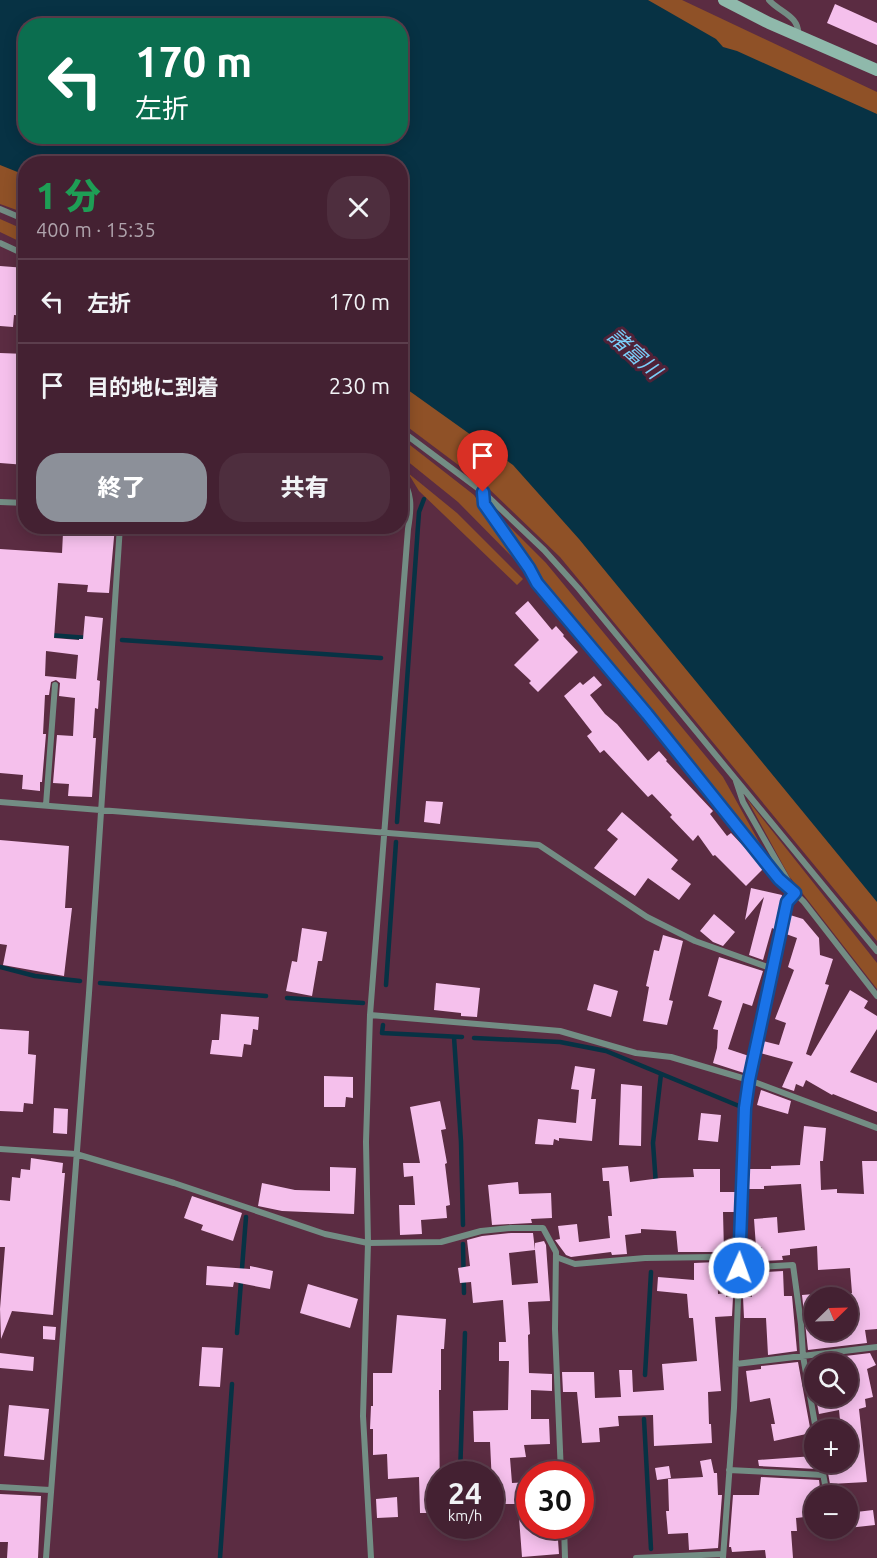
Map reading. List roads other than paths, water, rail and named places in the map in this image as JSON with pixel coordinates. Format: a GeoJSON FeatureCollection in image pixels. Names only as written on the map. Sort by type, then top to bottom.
{"type":"FeatureCollection","features":[{"type":"Feature","properties":{"kind":"main road"},"geometry":{"type":"LineString","coordinates":[[724,0],[877,70]]}},
{"type":"Feature","properties":{"kind":"street"},"geometry":{"type":"LineString","coordinates":[[769,0],[794,20],[798,35]]}},
{"type":"Feature","properties":{"kind":"street"},"geometry":{"type":"LineString","coordinates":[[0,209],[18,217]]}},
{"type":"Feature","properties":{"kind":"street"},"geometry":{"type":"LineString","coordinates":[[0,243],[18,251]]}},
{"type":"Feature","properties":{"kind":"street"},"geometry":{"type":"LineString","coordinates":[[408,436],[483,492],[544,550],[579,589],[877,951]]}},
{"type":"Feature","properties":{"kind":"street"},"geometry":{"type":"LineString","coordinates":[[408,486],[412,506],[408,529]]}},
{"type":"Feature","properties":{"kind":"street"},"geometry":{"type":"LineString","coordinates":[[483,492],[484,504],[537,583],[647,714],[779,879],[804,902],[877,996]]}},
{"type":"Feature","properties":{"kind":"street"},"geometry":{"type":"LineString","coordinates":[[0,502],[18,503]]}},
{"type":"Feature","properties":{"kind":"street"},"geometry":{"type":"LineString","coordinates":[[46,1558],[89,993],[119,534]]}},
{"type":"Feature","properties":{"kind":"street"},"geometry":{"type":"LineString","coordinates":[[371,1558],[363,1416],[368,1243],[366,1142],[370,1015],[373,950],[385,831],[408,534]]}},
{"type":"Feature","properties":{"kind":"street"},"geometry":{"type":"LineString","coordinates":[[46,805],[55,685]]}},
{"type":"Feature","properties":{"kind":"street"},"geometry":{"type":"LineString","coordinates":[[735,778],[742,802],[795,893]]}},
{"type":"Feature","properties":{"kind":"street"},"geometry":{"type":"LineString","coordinates":[[0,802],[539,845],[646,916],[695,941],[773,969]]}},
{"type":"Feature","properties":{"kind":"street"},"geometry":{"type":"LineString","coordinates":[[636,1558],[723,1556],[736,1364],[745,1108],[787,902],[795,893]]}},
{"type":"Feature","properties":{"kind":"street"},"geometry":{"type":"LineString","coordinates":[[370,1015],[560,1031],[636,1053],[671,1057],[749,1080],[877,1128]]}},
{"type":"Feature","properties":{"kind":"street"},"geometry":{"type":"LineString","coordinates":[[0,1149],[76,1154],[174,1183],[325,1234],[368,1243],[441,1242],[481,1231],[543,1228],[556,1252],[555,1329],[560,1461]]}},
{"type":"Feature","properties":{"kind":"street"},"geometry":{"type":"LineString","coordinates":[[556,1257],[574,1264],[657,1258],[716,1257],[739,1260]]}},
{"type":"Feature","properties":{"kind":"street"},"geometry":{"type":"LineString","coordinates":[[739,1268],[793,1265],[803,1356],[814,1419]]}},
{"type":"Feature","properties":{"kind":"street"},"geometry":{"type":"LineString","coordinates":[[736,1364],[877,1347]]}},
{"type":"Feature","properties":{"kind":"street"},"geometry":{"type":"LineString","coordinates":[[729,1470],[824,1475],[825,1485]]}},
{"type":"Feature","properties":{"kind":"street"},"geometry":{"type":"LineString","coordinates":[[0,1487],[50,1490]]}},
{"type":"Feature","properties":{"kind":"street"},"geometry":{"type":"LineString","coordinates":[[564,1539],[565,1558]]}},
{"type":"Feature","properties":{"kind":"water","name":"諸富川"},"geometry":{"type":"Polygon","coordinates":[[[0,0],[648,0],[716,39],[723,47],[737,51],[877,114],[877,902],[579,539],[513,465],[408,390],[408,156],[18,156],[18,172],[0,165],[0,0]]]}},
{"type":"Feature","properties":{"kind":"waterway"},"geometry":{"type":"LineString","coordinates":[[466,447],[477,432]]}},
{"type":"Feature","properties":{"kind":"waterway"},"geometry":{"type":"LineString","coordinates":[[397,822],[419,512],[424,499]]}},
{"type":"Feature","properties":{"kind":"waterway"},"geometry":{"type":"LineString","coordinates":[[49,635],[88,638]]}},
{"type":"Feature","properties":{"kind":"waterway"},"geometry":{"type":"LineString","coordinates":[[122,640],[381,658]]}},
{"type":"Feature","properties":{"kind":"waterway"},"geometry":{"type":"LineString","coordinates":[[386,985],[396,842]]}},
{"type":"Feature","properties":{"kind":"waterway"},"geometry":{"type":"LineString","coordinates":[[0,967],[35,976],[80,981]]}},
{"type":"Feature","properties":{"kind":"waterway"},"geometry":{"type":"LineString","coordinates":[[100,983],[266,996]]}},
{"type":"Feature","properties":{"kind":"waterway"},"geometry":{"type":"LineString","coordinates":[[287,998],[363,1003]]}},
{"type":"Feature","properties":{"kind":"waterway"},"geometry":{"type":"LineString","coordinates":[[383,1025],[382,1033],[462,1037]]}},
{"type":"Feature","properties":{"kind":"waterway"},"geometry":{"type":"LineString","coordinates":[[454,1037],[461,1142],[463,1225]]}},
{"type":"Feature","properties":{"kind":"waterway"},"geometry":{"type":"LineString","coordinates":[[474,1038],[560,1042],[606,1051],[739,1106]]}},
{"type":"Feature","properties":{"kind":"waterway"},"geometry":{"type":"LineString","coordinates":[[656,1185],[653,1143],[661,1074]]}},
{"type":"Feature","properties":{"kind":"waterway"},"geometry":{"type":"LineString","coordinates":[[237,1333],[246,1217]]}},
{"type":"Feature","properties":{"kind":"waterway"},"geometry":{"type":"LineString","coordinates":[[463,1244],[464,1293]]}},
{"type":"Feature","properties":{"kind":"waterway"},"geometry":{"type":"LineString","coordinates":[[645,1375],[651,1272]]}},
{"type":"Feature","properties":{"kind":"waterway"},"geometry":{"type":"LineString","coordinates":[[460,1461],[465,1333]]}},
{"type":"Feature","properties":{"kind":"waterway"},"geometry":{"type":"LineString","coordinates":[[220,1558],[232,1384]]}},
{"type":"Feature","properties":{"kind":"waterway"},"geometry":{"type":"LineString","coordinates":[[644,1419],[651,1549]]}}]}
